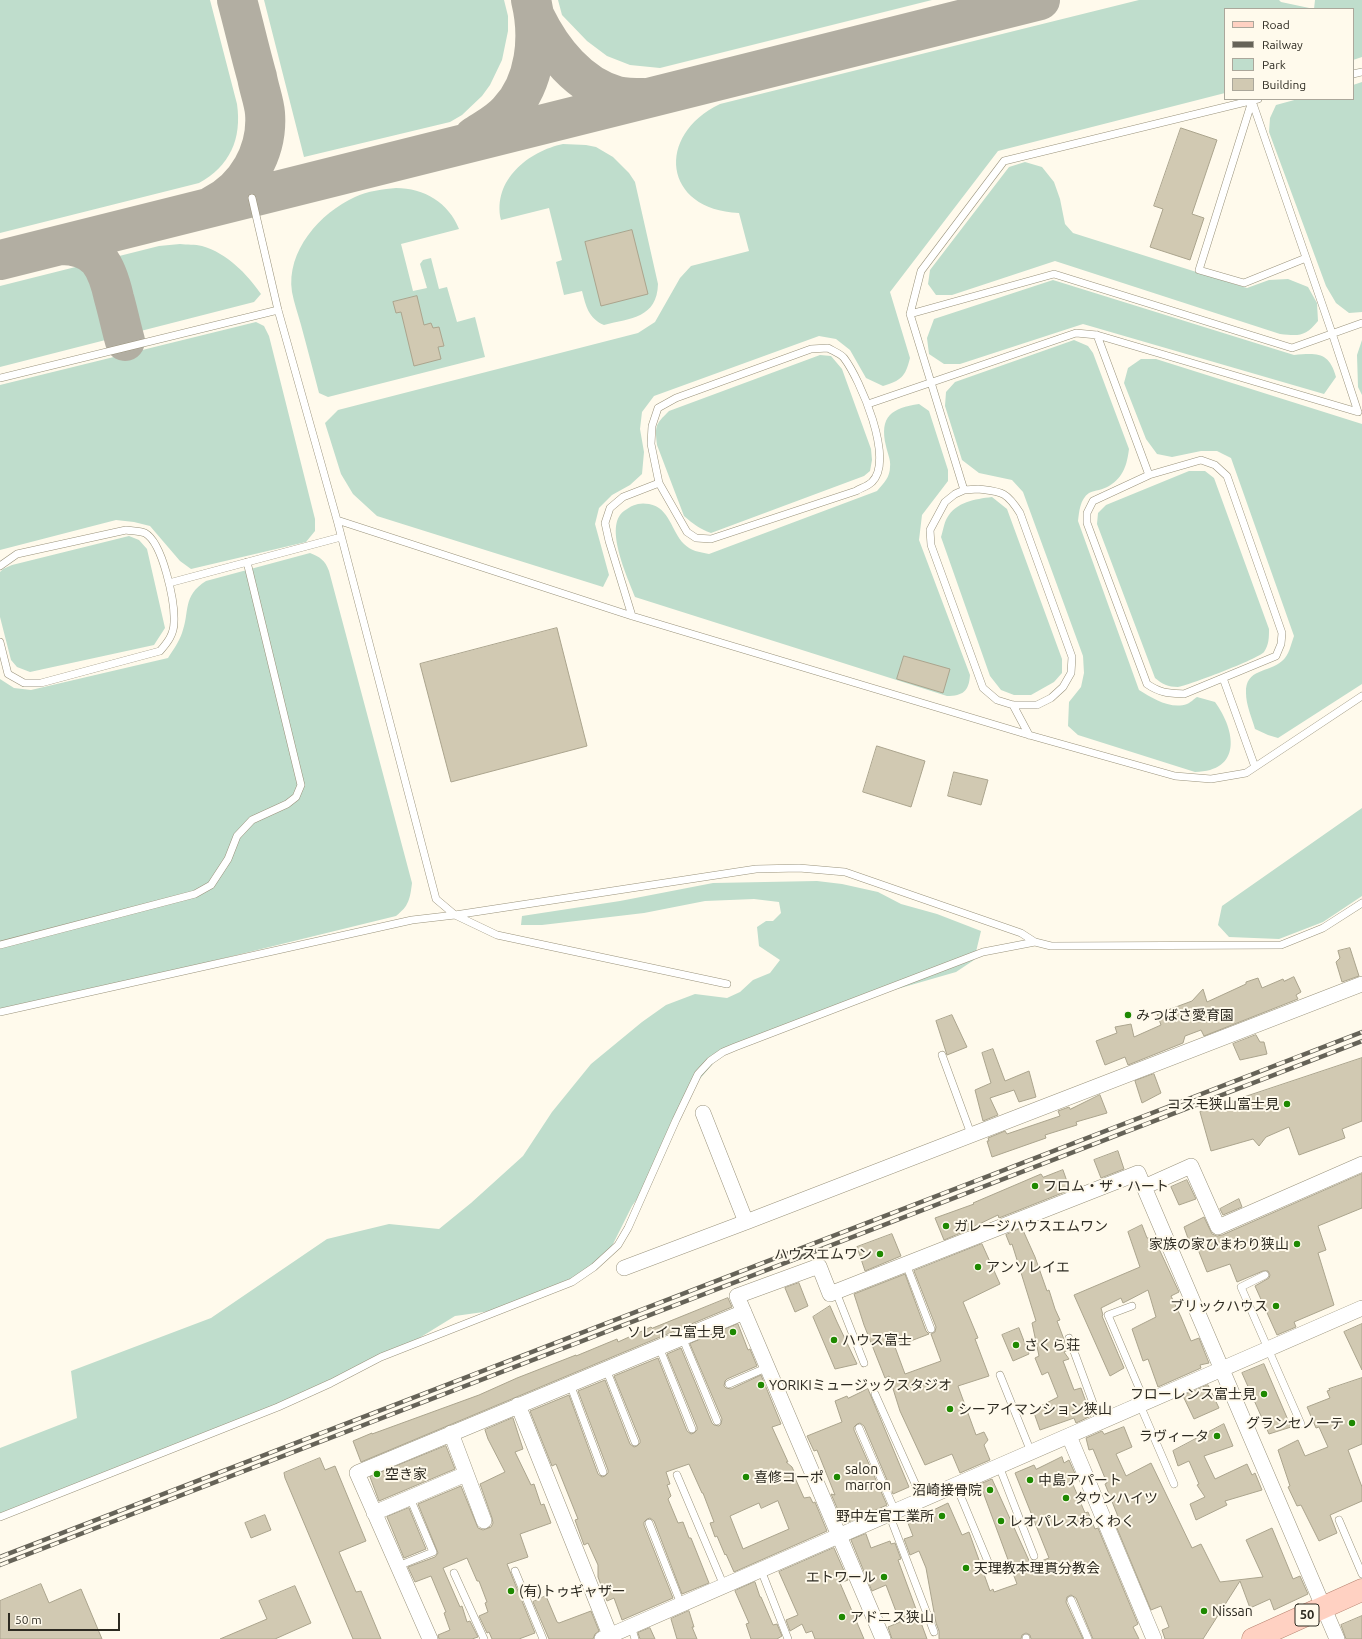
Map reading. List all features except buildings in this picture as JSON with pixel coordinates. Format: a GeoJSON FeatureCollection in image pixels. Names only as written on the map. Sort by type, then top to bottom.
{"type":"FeatureCollection","features":[{"type":"Feature","properties":{"kind":"main road","name":"50"},"geometry":{"type":"LineString","coordinates":[[1253,1639],[1362,1590]]}},
{"type":"Feature","properties":{"kind":"street"},"geometry":{"type":"LineString","coordinates":[[624,1268],[1362,984]]}},
{"type":"Feature","properties":{"kind":"street"},"geometry":{"type":"LineString","coordinates":[[703,1113],[746,1222]]}},
{"type":"Feature","properties":{"kind":"street"},"geometry":{"type":"LineString","coordinates":[[1144,1187],[1191,1166],[1218,1227],[1362,1164]]}},
{"type":"Feature","properties":{"kind":"street"},"geometry":{"type":"LineString","coordinates":[[884,1639],[737,1296],[819,1266],[830,1294],[1138,1173],[1337,1639]]}},
{"type":"Feature","properties":{"kind":"street"},"geometry":{"type":"LineString","coordinates":[[518,1405],[606,1637],[633,1633],[681,1604],[1362,1308]]}},
{"type":"Feature","properties":{"kind":"street"},"geometry":{"type":"LineString","coordinates":[[430,1639],[357,1473],[451,1432],[744,1312]]}},
{"type":"Feature","properties":{"kind":"street"},"geometry":{"type":"LineString","coordinates":[[451,1432],[484,1521]]}},
{"type":"Feature","properties":{"kind":"street"},"geometry":{"type":"LineString","coordinates":[[1069,1436],[1154,1639]]}},
{"type":"Feature","properties":{"kind":"street"},"geometry":{"type":"LineString","coordinates":[[374,1513],[466,1474]]}},
{"type":"Feature","properties":{"kind":"lane"},"geometry":{"type":"LineString","coordinates":[[868,404],[1076,332],[1097,335],[1358,412],[1255,100]]}},
{"type":"Feature","properties":{"kind":"lane"},"geometry":{"type":"LineString","coordinates":[[1255,100],[1199,270],[1244,283],[1306,258]]}},
{"type":"Feature","properties":{"kind":"lane"},"geometry":{"type":"LineString","coordinates":[[964,490],[910,314],[921,271],[1004,161],[1255,100]]}},
{"type":"Feature","properties":{"kind":"lane"},"geometry":{"type":"LineString","coordinates":[[252,198],[278,310],[337,520],[436,899],[456,915],[497,935],[727,984]]}},
{"type":"Feature","properties":{"kind":"lane"},"geometry":{"type":"LineString","coordinates":[[910,314],[1054,274],[1292,348],[1362,323]]}},
{"type":"Feature","properties":{"kind":"lane"},"geometry":{"type":"LineString","coordinates":[[0,378],[278,310]]}},
{"type":"Feature","properties":{"kind":"lane"},"geometry":{"type":"LineString","coordinates":[[1097,335],[1148,475]]}},
{"type":"Feature","properties":{"kind":"lane"},"geometry":{"type":"LineString","coordinates":[[828,348],[843,356],[857,379],[868,404],[880,449],[879,468],[873,482],[856,491],[711,539],[696,538],[686,532],[660,483],[651,444],[652,426],[658,408],[676,398],[811,349],[828,348]]}},
{"type":"Feature","properties":{"kind":"lane"},"geometry":{"type":"LineString","coordinates":[[1201,460],[1215,465],[1227,476],[1282,633],[1281,644],[1276,656],[1224,678],[1184,694],[1169,694],[1157,691],[1147,684],[1087,523],[1087,513],[1094,501],[1148,475],[1201,460]]}},
{"type":"Feature","properties":{"kind":"lane"},"geometry":{"type":"LineString","coordinates":[[632,616],[605,523],[610,508],[623,497],[660,483]]}},
{"type":"Feature","properties":{"kind":"lane"},"geometry":{"type":"LineString","coordinates":[[978,489],[999,492],[1011,499],[1017,508],[1072,657],[1071,673],[1063,687],[1051,698],[1037,705],[1013,705],[997,700],[983,688],[931,545],[930,530],[936,516],[945,502],[955,494],[964,490],[978,489]]}},
{"type":"Feature","properties":{"kind":"lane"},"geometry":{"type":"LineString","coordinates":[[337,520],[632,616],[1029,735],[1175,776],[1211,779],[1246,773],[1362,696]]}},
{"type":"Feature","properties":{"kind":"lane"},"geometry":{"type":"LineString","coordinates":[[0,566],[17,554],[126,530],[145,533],[158,547],[169,582],[174,622],[170,640],[160,651],[41,683],[24,683],[8,674],[0,642]]}},
{"type":"Feature","properties":{"kind":"lane"},"geometry":{"type":"LineString","coordinates":[[169,582],[341,537]]}},
{"type":"Feature","properties":{"kind":"lane"},"geometry":{"type":"LineString","coordinates":[[0,945],[195,894],[211,885],[228,859],[237,836],[252,820],[287,804],[296,797],[301,785],[248,562]]}},
{"type":"Feature","properties":{"kind":"lane"},"geometry":{"type":"LineString","coordinates":[[1224,678],[1255,767]]}},
{"type":"Feature","properties":{"kind":"lane"},"geometry":{"type":"LineString","coordinates":[[1013,705],[1029,735]]}},
{"type":"Feature","properties":{"kind":"lane"},"geometry":{"type":"LineString","coordinates":[[0,1012],[412,920],[456,915],[756,869],[799,868],[845,872],[1021,933],[1035,942],[1051,946],[1281,945],[1323,928],[1362,903]]}},
{"type":"Feature","properties":{"kind":"lane"},"geometry":{"type":"LineString","coordinates":[[0,1517],[278,1407],[331,1383],[381,1357],[572,1282],[594,1267],[618,1245],[628,1228],[698,1074],[710,1061],[723,1052],[735,1047],[983,952],[1035,942]]}},
{"type":"Feature","properties":{"kind":"lane"},"geometry":{"type":"LineString","coordinates":[[942,1055],[971,1134]]}},
{"type":"Feature","properties":{"kind":"lane"},"geometry":{"type":"LineString","coordinates":[[906,1264],[931,1329]]}},
{"type":"Feature","properties":{"kind":"lane"},"geometry":{"type":"LineString","coordinates":[[1265,1275],[1241,1287],[1301,1424]]}},
{"type":"Feature","properties":{"kind":"lane"},"geometry":{"type":"LineString","coordinates":[[836,1292],[864,1363]]}},
{"type":"Feature","properties":{"kind":"lane"},"geometry":{"type":"LineString","coordinates":[[1132,1306],[1108,1315],[1174,1484]]}},
{"type":"Feature","properties":{"kind":"lane"},"geometry":{"type":"LineString","coordinates":[[682,1337],[717,1421]]}},
{"type":"Feature","properties":{"kind":"lane"},"geometry":{"type":"LineString","coordinates":[[1069,1338],[1100,1422]]}},
{"type":"Feature","properties":{"kind":"lane"},"geometry":{"type":"LineString","coordinates":[[659,1347],[692,1429]]}},
{"type":"Feature","properties":{"kind":"lane"},"geometry":{"type":"LineString","coordinates":[[729,1384],[768,1367]]}},
{"type":"Feature","properties":{"kind":"lane"},"geometry":{"type":"LineString","coordinates":[[606,1368],[635,1442]]}},
{"type":"Feature","properties":{"kind":"lane"},"geometry":{"type":"LineString","coordinates":[[1000,1375],[1031,1452]]}},
{"type":"Feature","properties":{"kind":"lane"},"geometry":{"type":"LineString","coordinates":[[570,1384],[603,1472]]}},
{"type":"Feature","properties":{"kind":"lane"},"geometry":{"type":"LineString","coordinates":[[875,1394],[922,1499]]}},
{"type":"Feature","properties":{"kind":"lane"},"geometry":{"type":"LineString","coordinates":[[859,1428],[892,1512],[934,1632]]}},
{"type":"Feature","properties":{"kind":"lane"},"geometry":{"type":"LineString","coordinates":[[999,1466],[1034,1556]]}},
{"type":"Feature","properties":{"kind":"lane"},"geometry":{"type":"LineString","coordinates":[[677,1475],[724,1586]]}},
{"type":"Feature","properties":{"kind":"lane"},"geometry":{"type":"LineString","coordinates":[[956,1485],[991,1570]]}},
{"type":"Feature","properties":{"kind":"lane"},"geometry":{"type":"LineString","coordinates":[[398,1566],[433,1552],[410,1498]]}},
{"type":"Feature","properties":{"kind":"lane"},"geometry":{"type":"LineString","coordinates":[[1339,1520],[1362,1574]]}},
{"type":"Feature","properties":{"kind":"lane"},"geometry":{"type":"LineString","coordinates":[[649,1522],[681,1604]]}},
{"type":"Feature","properties":{"kind":"lane"},"geometry":{"type":"LineString","coordinates":[[761,1570],[788,1639]]}},
{"type":"Feature","properties":{"kind":"lane"},"geometry":{"type":"LineString","coordinates":[[515,1571],[543,1639]]}},
{"type":"Feature","properties":{"kind":"lane"},"geometry":{"type":"LineString","coordinates":[[454,1573],[484,1639]]}},
{"type":"Feature","properties":{"kind":"lane"},"geometry":{"type":"LineString","coordinates":[[1071,1600],[1088,1639]]}},
{"type":"Feature","properties":{"kind":"green space"},"geometry":{"type":"Polygon","coordinates":[[[0,0],[210,0],[237,104],[238,129],[232,150],[226,160],[210,176],[199,183],[0,233],[0,0]]]}},
{"type":"Feature","properties":{"kind":"green space"},"geometry":{"type":"Polygon","coordinates":[[[264,0],[504,0],[508,16],[508,31],[502,60],[490,85],[482,96],[462,115],[450,122],[304,157],[264,0]]]}},
{"type":"Feature","properties":{"kind":"green space"},"geometry":{"type":"Polygon","coordinates":[[[558,0],[932,0],[660,68],[630,65],[607,56],[587,41],[562,15],[558,0]]]}},
{"type":"Feature","properties":{"kind":"green space"},"geometry":{"type":"Polygon","coordinates":[[[1139,0],[1279,0],[1281,2],[1309,8],[1224,8],[1224,93],[998,151],[890,292],[910,358],[904,374],[898,380],[883,386],[866,378],[850,350],[836,339],[819,336],[654,396],[642,412],[640,429],[644,452],[642,474],[630,485],[612,495],[599,508],[595,524],[609,575],[603,587],[377,516],[353,494],[341,474],[325,423],[338,410],[638,333],[655,322],[680,278],[691,266],[749,251],[739,213],[714,209],[695,199],[682,185],[677,169],[677,151],[685,134],[699,117],[720,104],[1139,0]]]}},
{"type":"Feature","properties":{"kind":"green space"},"geometry":{"type":"Polygon","coordinates":[[[1315,0],[1362,0],[1362,57],[1354,60],[1354,8],[1314,8],[1315,0]]]}},
{"type":"Feature","properties":{"kind":"green space"},"geometry":{"type":"Polygon","coordinates":[[[1362,82],[1362,312],[1349,313],[1336,303],[1326,286],[1269,132],[1270,118],[1276,105],[1294,100],[1354,100],[1354,85],[1362,82]]]}},
{"type":"Feature","properties":{"kind":"green space"},"geometry":{"type":"Polygon","coordinates":[[[563,144],[596,147],[613,157],[629,173],[635,182],[658,284],[653,304],[641,315],[604,325],[594,319],[588,311],[582,291],[564,295],[556,262],[562,260],[549,208],[501,220],[500,206],[502,192],[508,180],[516,170],[538,153],[563,144]]]}},
{"type":"Feature","properties":{"kind":"green space"},"geometry":{"type":"Polygon","coordinates":[[[1025,162],[1042,167],[1054,182],[1060,199],[1065,224],[1073,233],[1247,288],[1269,280],[1288,279],[1308,287],[1317,303],[1318,321],[1305,333],[1297,335],[1280,334],[1055,261],[952,295],[936,295],[928,284],[930,270],[1009,167],[1025,162]]]}},
{"type":"Feature","properties":{"kind":"green space"},"geometry":{"type":"Polygon","coordinates":[[[396,188],[426,194],[442,205],[455,220],[459,229],[401,244],[413,291],[427,288],[420,264],[423,260],[431,258],[439,289],[447,287],[457,322],[475,317],[485,357],[328,397],[319,393],[294,300],[292,292],[292,277],[294,262],[308,235],[318,223],[342,204],[365,193],[396,188]]]}},
{"type":"Feature","properties":{"kind":"green space"},"geometry":{"type":"Polygon","coordinates":[[[180,244],[202,246],[220,254],[236,265],[261,294],[254,302],[0,367],[0,286],[159,246],[180,244]]]}},
{"type":"Feature","properties":{"kind":"green space"},"geometry":{"type":"Polygon","coordinates":[[[1053,280],[1294,355],[1316,354],[1326,359],[1330,363],[1336,377],[1324,394],[1083,324],[960,364],[944,364],[929,354],[927,338],[934,319],[1053,280]]]}},
{"type":"Feature","properties":{"kind":"green space"},"geometry":{"type":"Polygon","coordinates":[[[256,322],[264,326],[269,336],[315,519],[315,531],[306,542],[191,569],[180,561],[150,526],[116,520],[0,550],[0,385],[256,322]]]}},
{"type":"Feature","properties":{"kind":"green space"},"geometry":{"type":"Polygon","coordinates":[[[1074,340],[1088,346],[1093,353],[1129,449],[1126,465],[1118,479],[1109,486],[1091,492],[1086,496],[1080,506],[1078,521],[1139,690],[1162,702],[1175,705],[1187,704],[1197,697],[1215,702],[1222,713],[1230,737],[1230,748],[1228,757],[1221,765],[1210,770],[1195,772],[1078,735],[1068,726],[1069,702],[1081,687],[1084,673],[1083,656],[1023,492],[1012,480],[979,473],[962,460],[945,406],[946,392],[955,382],[1074,340]]]}},
{"type":"Feature","properties":{"kind":"green space"},"geometry":{"type":"Polygon","coordinates":[[[1362,340],[1362,395],[1358,387],[1357,355],[1362,340]]]}},
{"type":"Feature","properties":{"kind":"green space"},"geometry":{"type":"Polygon","coordinates":[[[820,355],[831,356],[842,369],[871,449],[872,460],[870,471],[864,476],[711,533],[690,521],[684,516],[657,445],[656,429],[661,419],[669,411],[820,355]]]}},
{"type":"Feature","properties":{"kind":"green space"},"geometry":{"type":"Polygon","coordinates":[[[1141,359],[1156,359],[1362,424],[1362,684],[1278,738],[1255,729],[1247,702],[1247,685],[1249,679],[1254,675],[1277,665],[1284,659],[1288,653],[1294,636],[1231,458],[1217,451],[1201,451],[1172,457],[1157,454],[1146,439],[1124,383],[1128,368],[1141,359]]]}},
{"type":"Feature","properties":{"kind":"green space"},"geometry":{"type":"Polygon","coordinates":[[[919,404],[929,411],[948,470],[948,481],[922,515],[919,540],[970,675],[967,689],[964,692],[953,696],[947,696],[635,597],[623,565],[616,540],[618,518],[624,511],[636,504],[642,503],[656,506],[666,515],[684,544],[692,550],[709,554],[877,491],[886,480],[890,471],[890,462],[884,436],[886,421],[895,411],[919,404]]]}},
{"type":"Feature","properties":{"kind":"green space"},"geometry":{"type":"Polygon","coordinates":[[[1189,471],[1205,471],[1214,478],[1269,629],[1269,638],[1266,649],[1259,655],[1237,666],[1208,677],[1174,687],[1165,685],[1155,678],[1097,524],[1098,513],[1106,505],[1189,471]]]}},
{"type":"Feature","properties":{"kind":"green space"},"geometry":{"type":"Polygon","coordinates":[[[992,497],[1007,509],[1062,659],[1062,673],[1054,682],[1031,695],[1014,695],[1001,690],[990,676],[941,537],[946,520],[955,508],[966,502],[992,497]]]}},
{"type":"Feature","properties":{"kind":"green space"},"geometry":{"type":"Polygon","coordinates":[[[129,536],[139,540],[147,549],[165,628],[154,645],[30,672],[17,667],[11,660],[0,617],[0,572],[12,565],[129,536]]]}},
{"type":"Feature","properties":{"kind":"green space"},"geometry":{"type":"Polygon","coordinates":[[[310,553],[322,559],[329,571],[412,883],[409,898],[404,909],[396,916],[0,1013],[0,679],[14,688],[31,690],[168,658],[178,643],[182,633],[188,605],[193,592],[206,581],[310,553]]]}},
{"type":"Feature","properties":{"kind":"green space"},"geometry":{"type":"Polygon","coordinates":[[[1362,808],[1362,896],[1323,922],[1279,939],[1229,937],[1218,925],[1222,906],[1362,808]]]}},
{"type":"Feature","properties":{"kind":"green space"},"geometry":{"type":"Polygon","coordinates":[[[817,881],[842,884],[878,892],[901,904],[937,914],[981,931],[974,960],[956,972],[859,1000],[723,1052],[692,1088],[647,1185],[632,1206],[608,1254],[572,1282],[505,1309],[455,1316],[403,1348],[220,1430],[0,1517],[0,1448],[77,1418],[71,1371],[211,1318],[327,1239],[389,1224],[439,1229],[471,1203],[523,1156],[552,1112],[591,1064],[642,1022],[666,1005],[695,994],[727,998],[740,992],[753,980],[770,973],[780,960],[759,946],[757,927],[766,921],[773,921],[781,913],[779,902],[754,899],[705,901],[644,913],[542,925],[521,925],[522,916],[620,901],[713,883],[817,881]]]}},
{"type":"Feature","properties":{"kind":"taxiway"},"geometry":{"type":"LineString","coordinates":[[212,206],[224,199],[245,179],[259,155],[265,127],[264,104],[237,0]]}},
{"type":"Feature","properties":{"kind":"taxiway"},"geometry":{"type":"LineString","coordinates":[[474,137],[501,119],[518,99],[525,87],[534,58],[535,44],[534,14],[531,0]]}},
{"type":"Feature","properties":{"kind":"taxiway"},"geometry":{"type":"LineString","coordinates":[[0,260],[1040,0]]}},
{"type":"Feature","properties":{"kind":"taxiway"},"geometry":{"type":"LineString","coordinates":[[535,17],[549,42],[558,54],[590,84],[617,96],[627,98],[644,98]]}},
{"type":"Feature","properties":{"kind":"taxiway"},"geometry":{"type":"LineString","coordinates":[[61,245],[74,246],[84,249],[99,260],[108,277],[125,341]]}},
{"type":"Feature","properties":{"kind":"railway"},"geometry":{"type":"LineString","coordinates":[[0,1557],[1362,1032]]}},
{"type":"Feature","properties":{"kind":"railway"},"geometry":{"type":"LineString","coordinates":[[0,1565],[1362,1041]]}},
{"type":"Feature","properties":{"kind":"place","name":"みつばさ愛育園"},"geometry":{"type":"Point","coordinates":[1128,1015]}},
{"type":"Feature","properties":{"kind":"place","name":"コスモ狭山富士見"},"geometry":{"type":"Point","coordinates":[1287,1104]}},
{"type":"Feature","properties":{"kind":"place","name":"フロム・ザ・ハート"},"geometry":{"type":"Point","coordinates":[1035,1186]}},
{"type":"Feature","properties":{"kind":"place","name":"ガレージハウスエムワン"},"geometry":{"type":"Point","coordinates":[946,1226]}},
{"type":"Feature","properties":{"kind":"place","name":"家族の家ひまわり狭山"},"geometry":{"type":"Point","coordinates":[1297,1244]}},
{"type":"Feature","properties":{"kind":"place","name":"ハウスエムワン"},"geometry":{"type":"Point","coordinates":[880,1254]}},
{"type":"Feature","properties":{"kind":"place","name":"アンソレイエ"},"geometry":{"type":"Point","coordinates":[978,1267]}},
{"type":"Feature","properties":{"kind":"place","name":"ブリックハウス"},"geometry":{"type":"Point","coordinates":[1276,1306]}},
{"type":"Feature","properties":{"kind":"place","name":"ソレイユ富士見"},"geometry":{"type":"Point","coordinates":[733,1332]}},
{"type":"Feature","properties":{"kind":"place","name":"ハウス富士"},"geometry":{"type":"Point","coordinates":[834,1340]}},
{"type":"Feature","properties":{"kind":"place","name":"さくら荘"},"geometry":{"type":"Point","coordinates":[1016,1345]}},
{"type":"Feature","properties":{"kind":"place","name":"YORIKIミュージックスタジオ"},"geometry":{"type":"Point","coordinates":[761,1385]}},
{"type":"Feature","properties":{"kind":"place","name":"フローレンス富士見"},"geometry":{"type":"Point","coordinates":[1264,1394]}},
{"type":"Feature","properties":{"kind":"place","name":"シーアイマンション狭山"},"geometry":{"type":"Point","coordinates":[950,1409]}},
{"type":"Feature","properties":{"kind":"place","name":"グランセノーテ"},"geometry":{"type":"Point","coordinates":[1352,1423]}},
{"type":"Feature","properties":{"kind":"place","name":"ラヴィータ"},"geometry":{"type":"Point","coordinates":[1217,1436]}},
{"type":"Feature","properties":{"kind":"place","name":"空き家"},"geometry":{"type":"Point","coordinates":[377,1474]}},
{"type":"Feature","properties":{"kind":"place","name":"喜修コーポ"},"geometry":{"type":"Point","coordinates":[746,1477]}},
{"type":"Feature","properties":{"kind":"place","name":"salon marron"},"geometry":{"type":"Point","coordinates":[837,1477]}},
{"type":"Feature","properties":{"kind":"place","name":"中島アパート"},"geometry":{"type":"Point","coordinates":[1030,1480]}},
{"type":"Feature","properties":{"kind":"place","name":"沼崎接骨院"},"geometry":{"type":"Point","coordinates":[990,1490]}},
{"type":"Feature","properties":{"kind":"place","name":"タウンハイツ"},"geometry":{"type":"Point","coordinates":[1066,1498]}},
{"type":"Feature","properties":{"kind":"place","name":"野中左官工業所"},"geometry":{"type":"Point","coordinates":[942,1516]}},
{"type":"Feature","properties":{"kind":"place","name":"レオパレスわくわく"},"geometry":{"type":"Point","coordinates":[1001,1521]}},
{"type":"Feature","properties":{"kind":"place","name":"天理教本理貫分教会"},"geometry":{"type":"Point","coordinates":[966,1568]}},
{"type":"Feature","properties":{"kind":"place","name":"エトワール"},"geometry":{"type":"Point","coordinates":[884,1577]}},
{"type":"Feature","properties":{"kind":"place","name":"(有)トゥギャザー"},"geometry":{"type":"Point","coordinates":[511,1591]}},
{"type":"Feature","properties":{"kind":"place","name":"Nissan"},"geometry":{"type":"Point","coordinates":[1204,1611]}},
{"type":"Feature","properties":{"kind":"place","name":"アドニス狭山"},"geometry":{"type":"Point","coordinates":[842,1617]}}]}
